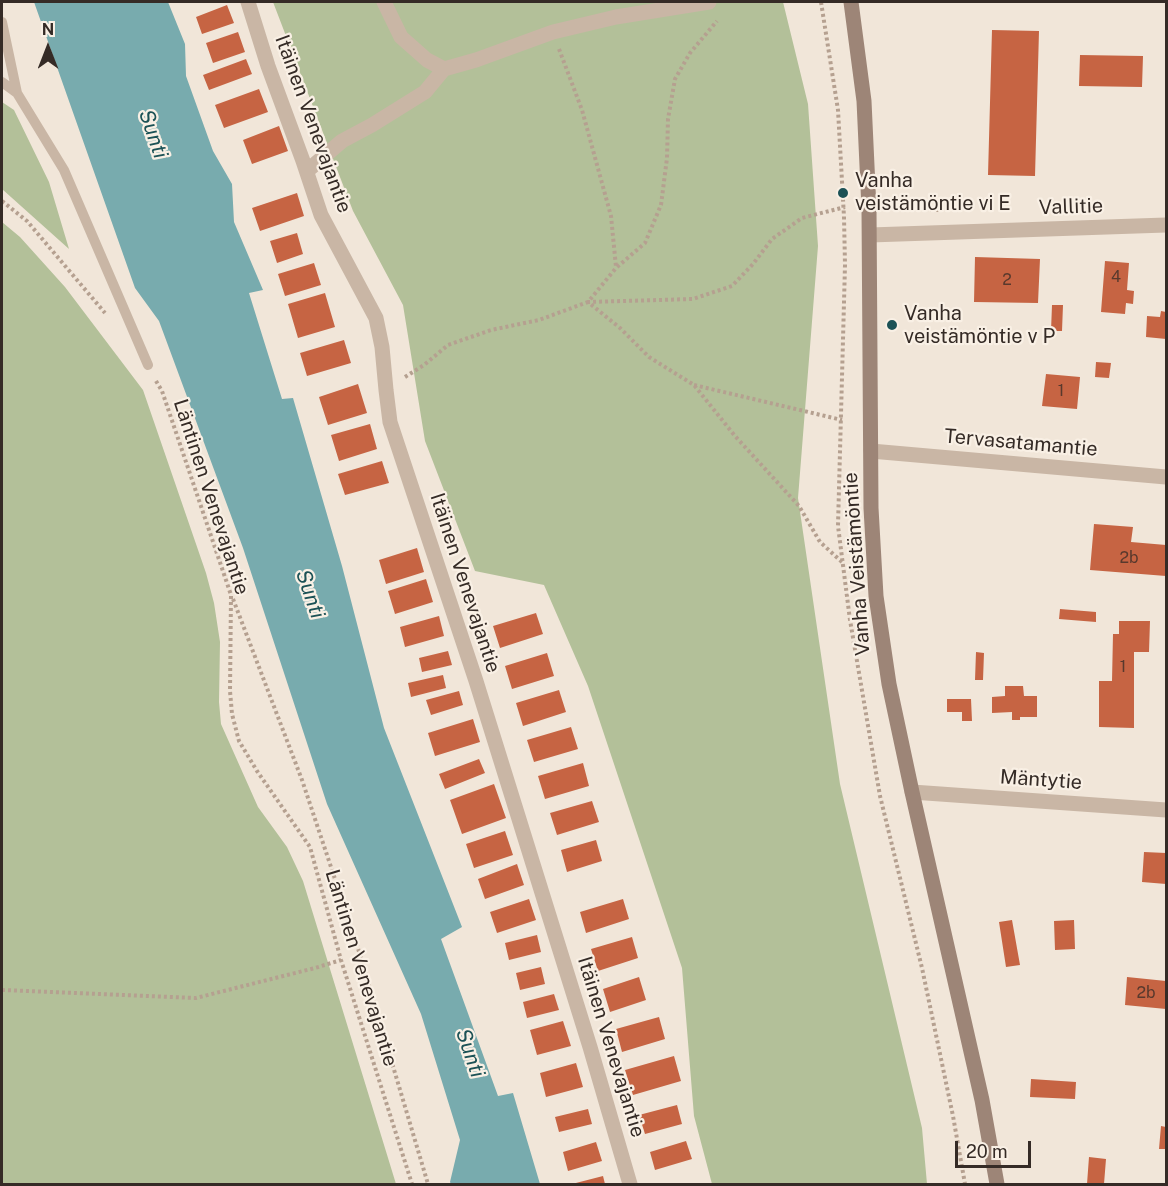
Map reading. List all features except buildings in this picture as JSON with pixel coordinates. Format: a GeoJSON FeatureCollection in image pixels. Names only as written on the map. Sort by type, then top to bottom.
{"type":"FeatureCollection","features":[{"type":"Feature","properties":{"kind":"street","name":"Itäinen Venevajantie"},"geometry":{"type":"LineString","coordinates":[[248,2],[268,66],[321,215],[376,318],[382,347],[390,423],[476,681],[590,1047],[630,1185]]}},
{"type":"Feature","properties":{"kind":"street"},"geometry":{"type":"LineString","coordinates":[[384,2],[401,37],[427,60],[444,69]]}},
{"type":"Feature","properties":{"kind":"street"},"geometry":{"type":"LineString","coordinates":[[307,171],[342,141],[425,92],[444,69],[553,32],[616,17],[709,2]]}},
{"type":"Feature","properties":{"kind":"street","name":"Vanha Veistämöntie"},"geometry":{"type":"LineString","coordinates":[[851,2],[864,101],[870,235],[871,508],[876,596],[889,684],[982,1100],[997,1185]]}},
{"type":"Feature","properties":{"kind":"street","name":"Vallitie"},"geometry":{"type":"LineString","coordinates":[[870,235],[1167,225]]}},
{"type":"Feature","properties":{"kind":"street","name":"Tervasatamantie"},"geometry":{"type":"LineString","coordinates":[[871,451],[1167,477]]}},
{"type":"Feature","properties":{"kind":"street","name":"Mäntytie"},"geometry":{"type":"LineString","coordinates":[[912,792],[1167,810]]}},
{"type":"Feature","properties":{"kind":"lane"},"geometry":{"type":"LineString","coordinates":[[2,21],[17,93],[64,170],[148,365]]}},
{"type":"Feature","properties":{"kind":"lane"},"geometry":{"type":"LineString","coordinates":[[2,82],[17,93]]}},
{"type":"Feature","properties":{"kind":"path"},"geometry":{"type":"LineString","coordinates":[[588,302],[616,268],[645,243],[661,205],[667,158],[668,119],[675,79],[690,53],[719,19]]}},
{"type":"Feature","properties":{"kind":"path"},"geometry":{"type":"LineString","coordinates":[[553,32],[582,110],[611,216],[616,268]]}},
{"type":"Feature","properties":{"kind":"path"},"geometry":{"type":"LineString","coordinates":[[2,201],[27,220],[108,317]]}},
{"type":"Feature","properties":{"kind":"path"},"geometry":{"type":"LineString","coordinates":[[386,390],[424,365],[448,345],[491,330],[539,320],[588,302],[693,299],[732,286],[772,239],[802,218],[844,207]]}},
{"type":"Feature","properties":{"kind":"path"},"geometry":{"type":"LineString","coordinates":[[588,302],[620,328],[649,357],[693,385],[735,436],[800,506],[820,542],[843,563]]}},
{"type":"Feature","properties":{"kind":"path","name":"Läntinen Venevajantie"},"geometry":{"type":"LineString","coordinates":[[148,365],[162,391],[231,595],[230,691],[232,714],[239,741],[262,779],[310,847],[341,960],[412,1185]]}},
{"type":"Feature","properties":{"kind":"path"},"geometry":{"type":"LineString","coordinates":[[693,385],[842,420]]}},
{"type":"Feature","properties":{"kind":"path"},"geometry":{"type":"LineString","coordinates":[[231,595],[306,791],[357,945],[428,1185]]}},
{"type":"Feature","properties":{"kind":"path"},"geometry":{"type":"LineString","coordinates":[[2,990],[196,998],[341,960]]}},
{"type":"Feature","properties":{"kind":"green space"},"geometry":{"type":"Polygon","coordinates":[[[273,2],[783,2],[808,104],[818,246],[798,498],[840,784],[922,1128],[927,1184],[712,1184],[694,1116],[682,968],[588,686],[544,585],[475,571],[425,441],[403,305],[353,211],[273,2]]]}},
{"type":"Feature","properties":{"kind":"green space"},"geometry":{"type":"Polygon","coordinates":[[[2,102],[14,110],[49,182],[69,249],[2,189],[2,102]]]}},
{"type":"Feature","properties":{"kind":"green space"},"geometry":{"type":"Polygon","coordinates":[[[2,222],[20,237],[65,287],[143,390],[206,573],[214,603],[220,642],[221,724],[258,807],[287,847],[303,881],[396,1184],[2,1184],[2,222]]]}},
{"type":"Feature","properties":{"kind":"water","name":"Sunti"},"geometry":{"type":"Polygon","coordinates":[[[34,2],[168,2],[185,44],[186,76],[213,151],[232,184],[234,222],[263,290],[249,293],[282,399],[293,398],[342,566],[384,728],[462,927],[441,939],[498,1096],[513,1093],[540,1184],[451,1184],[450,1182],[460,1140],[421,1014],[327,804],[243,548],[159,321],[135,288],[34,2]]]}},
{"type":"Feature","properties":{"kind":"place","name":"Vanha veistämöntie vi E"},"geometry":{"type":"Point","coordinates":[843,193]}},
{"type":"Feature","properties":{"kind":"place","name":"Vanha veistämöntie v P"},"geometry":{"type":"Point","coordinates":[892,325]}}]}
